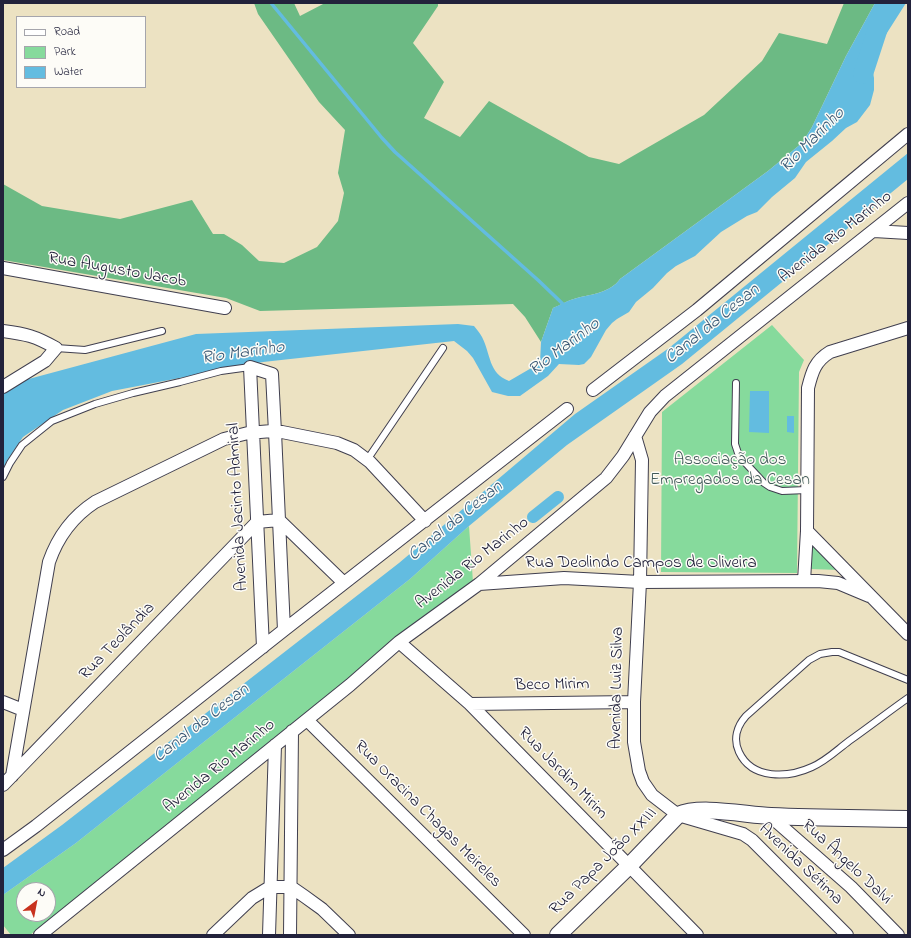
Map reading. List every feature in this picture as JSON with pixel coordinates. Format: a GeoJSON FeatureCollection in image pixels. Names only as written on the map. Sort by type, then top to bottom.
{"type":"FeatureCollection","features":[{"type":"Feature","properties":{"kind":"street","name":"Avenida Rio Marinho"},"geometry":{"type":"LineString","coordinates":[[593,390],[697,310],[908,134]]}},
{"type":"Feature","properties":{"kind":"street","name":"Avenida Rio Marinho"},"geometry":{"type":"LineString","coordinates":[[40,935],[350,685],[399,642],[479,584],[606,478],[616,466],[650,412],[665,396],[908,203]]}},
{"type":"Feature","properties":{"kind":"street"},"geometry":{"type":"LineString","coordinates":[[874,231],[908,232]]}},
{"type":"Feature","properties":{"kind":"street","name":"Rua Augusto Jacob"},"geometry":{"type":"LineString","coordinates":[[3,268],[225,308]]}},
{"type":"Feature","properties":{"kind":"street"},"geometry":{"type":"LineString","coordinates":[[804,581],[807,531],[808,388],[816,365],[822,357],[830,352],[908,328]]}},
{"type":"Feature","properties":{"kind":"street"},"geometry":{"type":"LineString","coordinates":[[3,331],[26,334],[39,338],[56,348],[45,361],[3,387]]}},
{"type":"Feature","properties":{"kind":"street"},"geometry":{"type":"LineString","coordinates":[[250,367],[272,374],[284,630]]}},
{"type":"Feature","properties":{"kind":"street","name":"Avenida Jacinto Admiral"},"geometry":{"type":"LineString","coordinates":[[250,367],[263,646]]}},
{"type":"Feature","properties":{"kind":"street"},"geometry":{"type":"LineString","coordinates":[[3,850],[36,826],[263,646],[567,409]]}},
{"type":"Feature","properties":{"kind":"street"},"geometry":{"type":"LineString","coordinates":[[12,776],[49,562],[58,541],[71,522],[82,511],[95,502],[224,439],[253,432],[275,432],[337,443],[354,450],[368,460],[425,521]]}},
{"type":"Feature","properties":{"kind":"street","name":"Avenida Luiz Silva"},"geometry":{"type":"LineString","coordinates":[[635,436],[642,460],[640,582],[634,702],[634,742],[636,760],[643,782],[652,795],[678,815]]}},
{"type":"Feature","properties":{"kind":"street"},"geometry":{"type":"LineString","coordinates":[[257,522],[279,520],[344,583]]}},
{"type":"Feature","properties":{"kind":"street","name":"Rua Teolândia"},"geometry":{"type":"LineString","coordinates":[[3,785],[257,522]]}},
{"type":"Feature","properties":{"kind":"street"},"geometry":{"type":"LineString","coordinates":[[807,531],[908,634]]}},
{"type":"Feature","properties":{"kind":"street","name":"Rua Deolindo Campos de Oliveira"},"geometry":{"type":"LineString","coordinates":[[479,584],[564,578],[640,582],[838,582],[870,596]]}},
{"type":"Feature","properties":{"kind":"street","name":"Rua Jardim Mirim"},"geometry":{"type":"LineString","coordinates":[[399,642],[470,704],[697,935]]}},
{"type":"Feature","properties":{"kind":"street"},"geometry":{"type":"LineString","coordinates":[[3,702],[24,710]]}},
{"type":"Feature","properties":{"kind":"street","name":"Beco Mirim"},"geometry":{"type":"LineString","coordinates":[[470,704],[634,702]]}},
{"type":"Feature","properties":{"kind":"street","name":"Rua Oracina Chagas Meireles"},"geometry":{"type":"LineString","coordinates":[[307,720],[524,935]]}},
{"type":"Feature","properties":{"kind":"street"},"geometry":{"type":"LineString","coordinates":[[290,935],[292,731]]}},
{"type":"Feature","properties":{"kind":"street"},"geometry":{"type":"LineString","coordinates":[[269,935],[275,745]]}},
{"type":"Feature","properties":{"kind":"street"},"geometry":{"type":"LineString","coordinates":[[678,815],[684,812],[704,811],[770,816],[908,819]]}},
{"type":"Feature","properties":{"kind":"street","name":"Rua Papa João XXIII"},"geometry":{"type":"LineString","coordinates":[[558,935],[629,866],[678,815]]}},
{"type":"Feature","properties":{"kind":"street","name":"Avenida Sétima"},"geometry":{"type":"LineString","coordinates":[[678,815],[743,834],[752,840],[847,935]]}},
{"type":"Feature","properties":{"kind":"street","name":"Rua Ângelo Dalvi"},"geometry":{"type":"LineString","coordinates":[[770,816],[851,887],[898,935]]}},
{"type":"Feature","properties":{"kind":"street"},"geometry":{"type":"LineString","coordinates":[[213,935],[252,898],[270,887],[291,888],[322,909],[349,935]]}},
{"type":"Feature","properties":{"kind":"street"},"geometry":{"type":"LineString","coordinates":[[904,935],[908,930]]}},
{"type":"Feature","properties":{"kind":"lane"},"geometry":{"type":"LineString","coordinates":[[56,348],[85,350],[162,331]]}},
{"type":"Feature","properties":{"kind":"lane"},"geometry":{"type":"LineString","coordinates":[[368,460],[443,348]]}},
{"type":"Feature","properties":{"kind":"lane"},"geometry":{"type":"LineString","coordinates":[[3,477],[22,445],[52,421],[95,404],[133,393],[221,371],[250,367]]}},
{"type":"Feature","properties":{"kind":"lane"},"geometry":{"type":"LineString","coordinates":[[736,384],[735,444],[739,456],[764,483],[770,487],[782,491],[807,490]]}},
{"type":"Feature","properties":{"kind":"lane"},"geometry":{"type":"LineString","coordinates":[[908,680],[845,654],[832,652],[820,654],[809,660],[742,720],[736,737],[738,749],[744,760],[758,771],[782,775],[801,771],[823,761],[908,698]]}},
{"type":"Feature","properties":{"kind":"green space"},"geometry":{"type":"Polygon","coordinates":[[[254,3],[294,3],[300,16],[325,3],[438,3],[438,6],[413,43],[444,82],[424,118],[460,137],[489,101],[589,157],[619,164],[704,115],[762,61],[779,33],[827,44],[844,3],[875,3],[846,56],[812,127],[802,143],[768,171],[620,279],[616,284],[606,290],[571,300],[553,308],[541,342],[525,317],[513,304],[260,311],[226,298],[3,260],[3,184],[42,206],[120,219],[192,200],[213,234],[224,234],[242,245],[259,261],[284,263],[317,247],[338,221],[344,193],[338,173],[345,130],[319,102],[258,14],[254,3]]]}},
{"type":"Feature","properties":{"kind":"green space","name":"Associação dos Empregados da Cesan"},"geometry":{"type":"Polygon","coordinates":[[[772,325],[804,360],[799,372],[797,573],[661,572],[662,412],[772,325]]]}},
{"type":"Feature","properties":{"kind":"green space"},"geometry":{"type":"Polygon","coordinates":[[[469,526],[473,582],[56,914],[56,882],[21,882],[76,843],[410,579],[469,526]]]}},
{"type":"Feature","properties":{"kind":"green space"},"geometry":{"type":"Polygon","coordinates":[[[812,545],[839,570],[811,569],[812,545]]]}},
{"type":"Feature","properties":{"kind":"green space"},"geometry":{"type":"Polygon","coordinates":[[[16,886],[16,922],[46,922],[30,935],[11,935],[3,925],[3,895],[16,886]]]}},
{"type":"Feature","properties":{"kind":"water"},"geometry":{"type":"Polygon","coordinates":[[[875,3],[906,3],[885,36],[872,45],[870,54],[874,78],[874,90],[870,105],[857,122],[846,128],[806,162],[795,178],[757,212],[747,216],[721,232],[695,256],[676,266],[667,273],[653,288],[636,302],[629,312],[612,323],[606,330],[591,357],[584,364],[559,364],[548,376],[520,396],[508,396],[492,392],[473,358],[467,351],[454,341],[263,362],[112,391],[63,410],[23,437],[6,462],[3,470],[3,390],[25,380],[196,334],[458,324],[474,326],[485,343],[491,362],[497,373],[502,378],[509,381],[540,363],[541,342],[553,308],[570,300],[606,290],[616,284],[620,279],[768,171],[802,143],[812,127],[846,56],[875,3]]]}},
{"type":"Feature","properties":{"kind":"water","name":"Rio Marinho"},"geometry":{"type":"Polygon","coordinates":[[[908,153],[908,179],[682,364],[567,445],[469,526],[410,579],[76,843],[21,882],[16,882],[16,886],[3,895],[3,868],[62,825],[399,563],[575,414],[669,348],[908,153]]]}},
{"type":"Feature","properties":{"kind":"water"},"geometry":{"type":"Polygon","coordinates":[[[750,391],[769,391],[769,433],[749,432],[750,391]]]}},
{"type":"Feature","properties":{"kind":"water"},"geometry":{"type":"Polygon","coordinates":[[[787,416],[794,416],[794,433],[787,432],[787,416]]]}},
{"type":"Feature","properties":{"kind":"waterway"},"geometry":{"type":"LineString","coordinates":[[271,3],[395,152],[566,307]]}},
{"type":"Feature","properties":{"kind":"waterway","name":"Rio Marinho"},"geometry":{"type":"LineString","coordinates":[[863,74],[879,25],[892,3]]}},
{"type":"Feature","properties":{"kind":"waterway"},"geometry":{"type":"LineString","coordinates":[[533,517],[558,497]]}},
{"type":"Feature","properties":{"kind":"water label","name":"Canal da Cesan"},"geometry":{"type":"Point","coordinates":[713,325]}},
{"type":"Feature","properties":{"kind":"water label","name":"Canal da Cesan"},"geometry":{"type":"Point","coordinates":[456,522]}},
{"type":"Feature","properties":{"kind":"water label","name":"Canal da Cesan"},"geometry":{"type":"Point","coordinates":[202,724]}}]}
